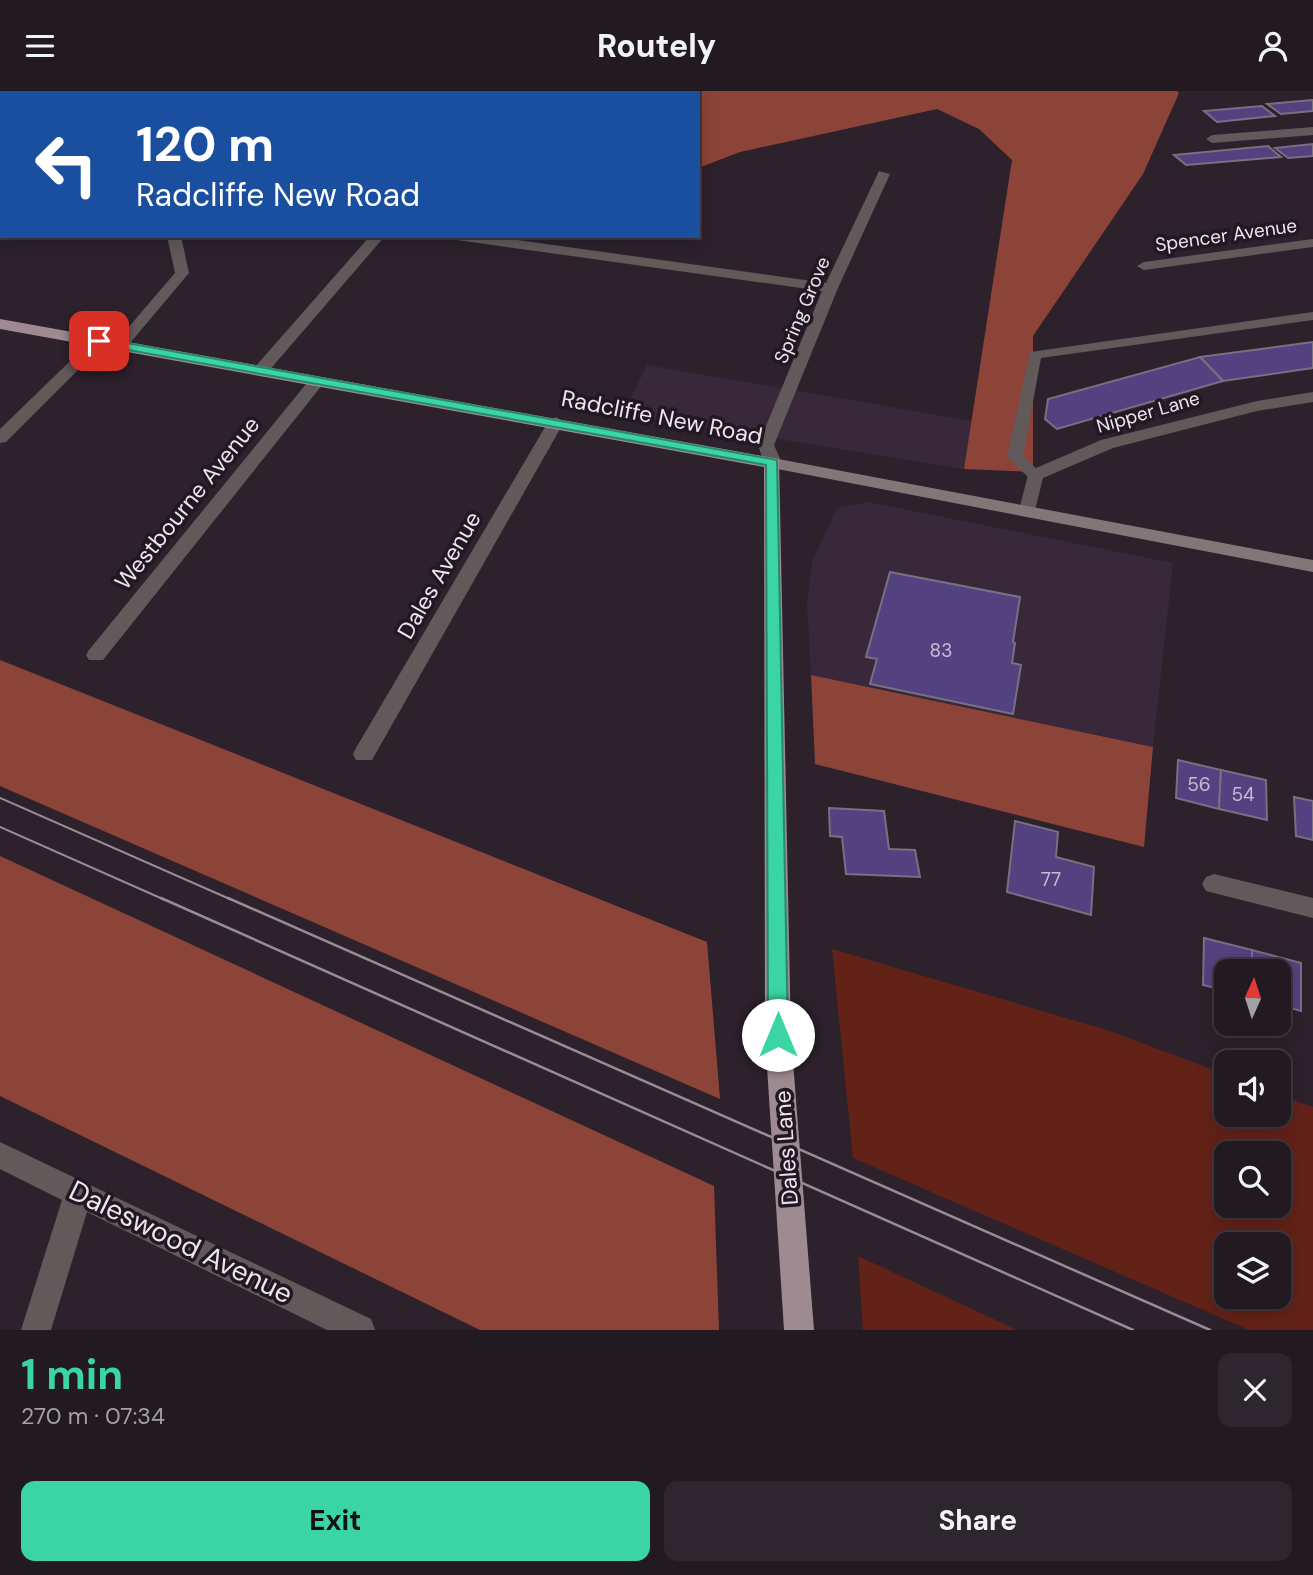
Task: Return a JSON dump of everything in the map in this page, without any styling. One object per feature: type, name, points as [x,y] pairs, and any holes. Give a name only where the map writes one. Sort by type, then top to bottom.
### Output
[{"type":"main road","name":"Radcliffe New Road","points":[[0,324],[555,422],[1313,566]]},
{"type":"main road","name":"Dales Lane","points":[[773,463],[778,1035],[799,1326]]},
{"type":"street","points":[[1212,139],[1313,131]]},
{"type":"street","name":"Spring Grove","points":[[773,463],[766,445],[831,288],[884,174]]},
{"type":"street","points":[[120,346],[182,273],[174,238]]},
{"type":"street","points":[[261,370],[376,238]]},
{"type":"street","points":[[471,238],[831,288]]},
{"type":"street","name":"Spencer Avenue","points":[[1144,266],[1313,243]]},
{"type":"street","points":[[0,438],[99,341]]},
{"type":"street","name":"Westbourne Avenue","points":[[96,655],[317,381]]},
{"type":"street","name":"Nipper Lane","points":[[1035,475],[1107,444],[1257,405],[1313,397]]},
{"type":"street","name":"Dales Avenue","points":[[365,754],[555,422]]},
{"type":"street","points":[[1028,510],[1035,475]]},
{"type":"street","points":[[1213,884],[1313,908]]},
{"type":"street","name":"Daleswood Avenue","points":[[0,1155],[360,1330]]},
{"type":"street","points":[[36,1330],[79,1192]]},
{"type":"lane","points":[[1035,475],[1015,457],[1035,355],[1313,316]]},
{"type":"shaded area","points":[[700,91],[1179,93],[1143,174],[1033,336],[1033,472],[964,469],[1012,160],[979,129],[937,109],[740,152],[700,167]]},
{"type":"shaded area","points":[[647,365],[972,421],[964,469],[623,414]]},
{"type":"shaded area","points":[[868,502],[1173,563],[1153,747],[811,675],[807,604],[812,562],[835,512],[841,507]]},
{"type":"shaded area","points":[[0,660],[707,942],[720,1099],[0,786]]},
{"type":"shaded area","points":[[811,675],[1153,747],[1144,847],[815,764]]},
{"type":"shaded area","points":[[0,856],[714,1186],[719,1330],[480,1330],[0,1096]]},
{"type":"shaded area","points":[[832,949],[1110,1031],[1214,1070],[1214,1127],[1291,1127],[1291,1099],[1313,1107],[1313,1330],[1249,1330],[853,1158]]},
{"type":"shaded area","points":[[858,1256],[1017,1330],[863,1330]]},
{"type":"building","points":[[1313,100],[1313,111],[1281,114],[1267,104]]},
{"type":"building","points":[[1262,106],[1275,116],[1217,122],[1204,111]]},
{"type":"building","points":[[1313,144],[1313,156],[1288,158],[1275,148]]},
{"type":"building","points":[[1268,146],[1281,157],[1186,165],[1174,155]]},
{"type":"building","points":[[1313,342],[1313,368],[1223,381],[1200,357]]},
{"type":"building","points":[[1200,357],[1223,381],[1057,429],[1045,419],[1048,399]]},
{"type":"building","points":[[890,572],[1020,597],[1012,663],[1021,665],[1013,714],[870,684],[877,659],[866,657]]},
{"type":"building","points":[[1178,760],[1221,770],[1219,809],[1176,798]]},
{"type":"building","points":[[1221,770],[1266,780],[1267,820],[1219,809]]},
{"type":"building","points":[[1294,797],[1313,801],[1313,840],[1296,836]]},
{"type":"building","points":[[829,808],[884,811],[889,849],[915,850],[920,877],[846,874],[842,837],[830,836]]},
{"type":"building","points":[[1015,821],[1058,832],[1056,857],[1094,867],[1091,915],[1007,892]]},
{"type":"building","points":[[1204,938],[1252,950],[1252,959],[1214,959],[1214,988],[1203,985]]},
{"type":"building","points":[[1252,950],[1286,959],[1252,959]]},
{"type":"building","points":[[1292,961],[1301,963],[1301,1011],[1292,1009]]},
{"type":"tram line","points":[[0,798],[232,900]]},
{"type":"tram line","points":[[0,827],[165,900]]},
{"type":"tram line","points":[[161,898],[1133,1330]]},
{"type":"tram line","points":[[228,898],[1210,1330]]},
{"type":"route","points":[[99,341],[773,463],[778,1035]]}]
